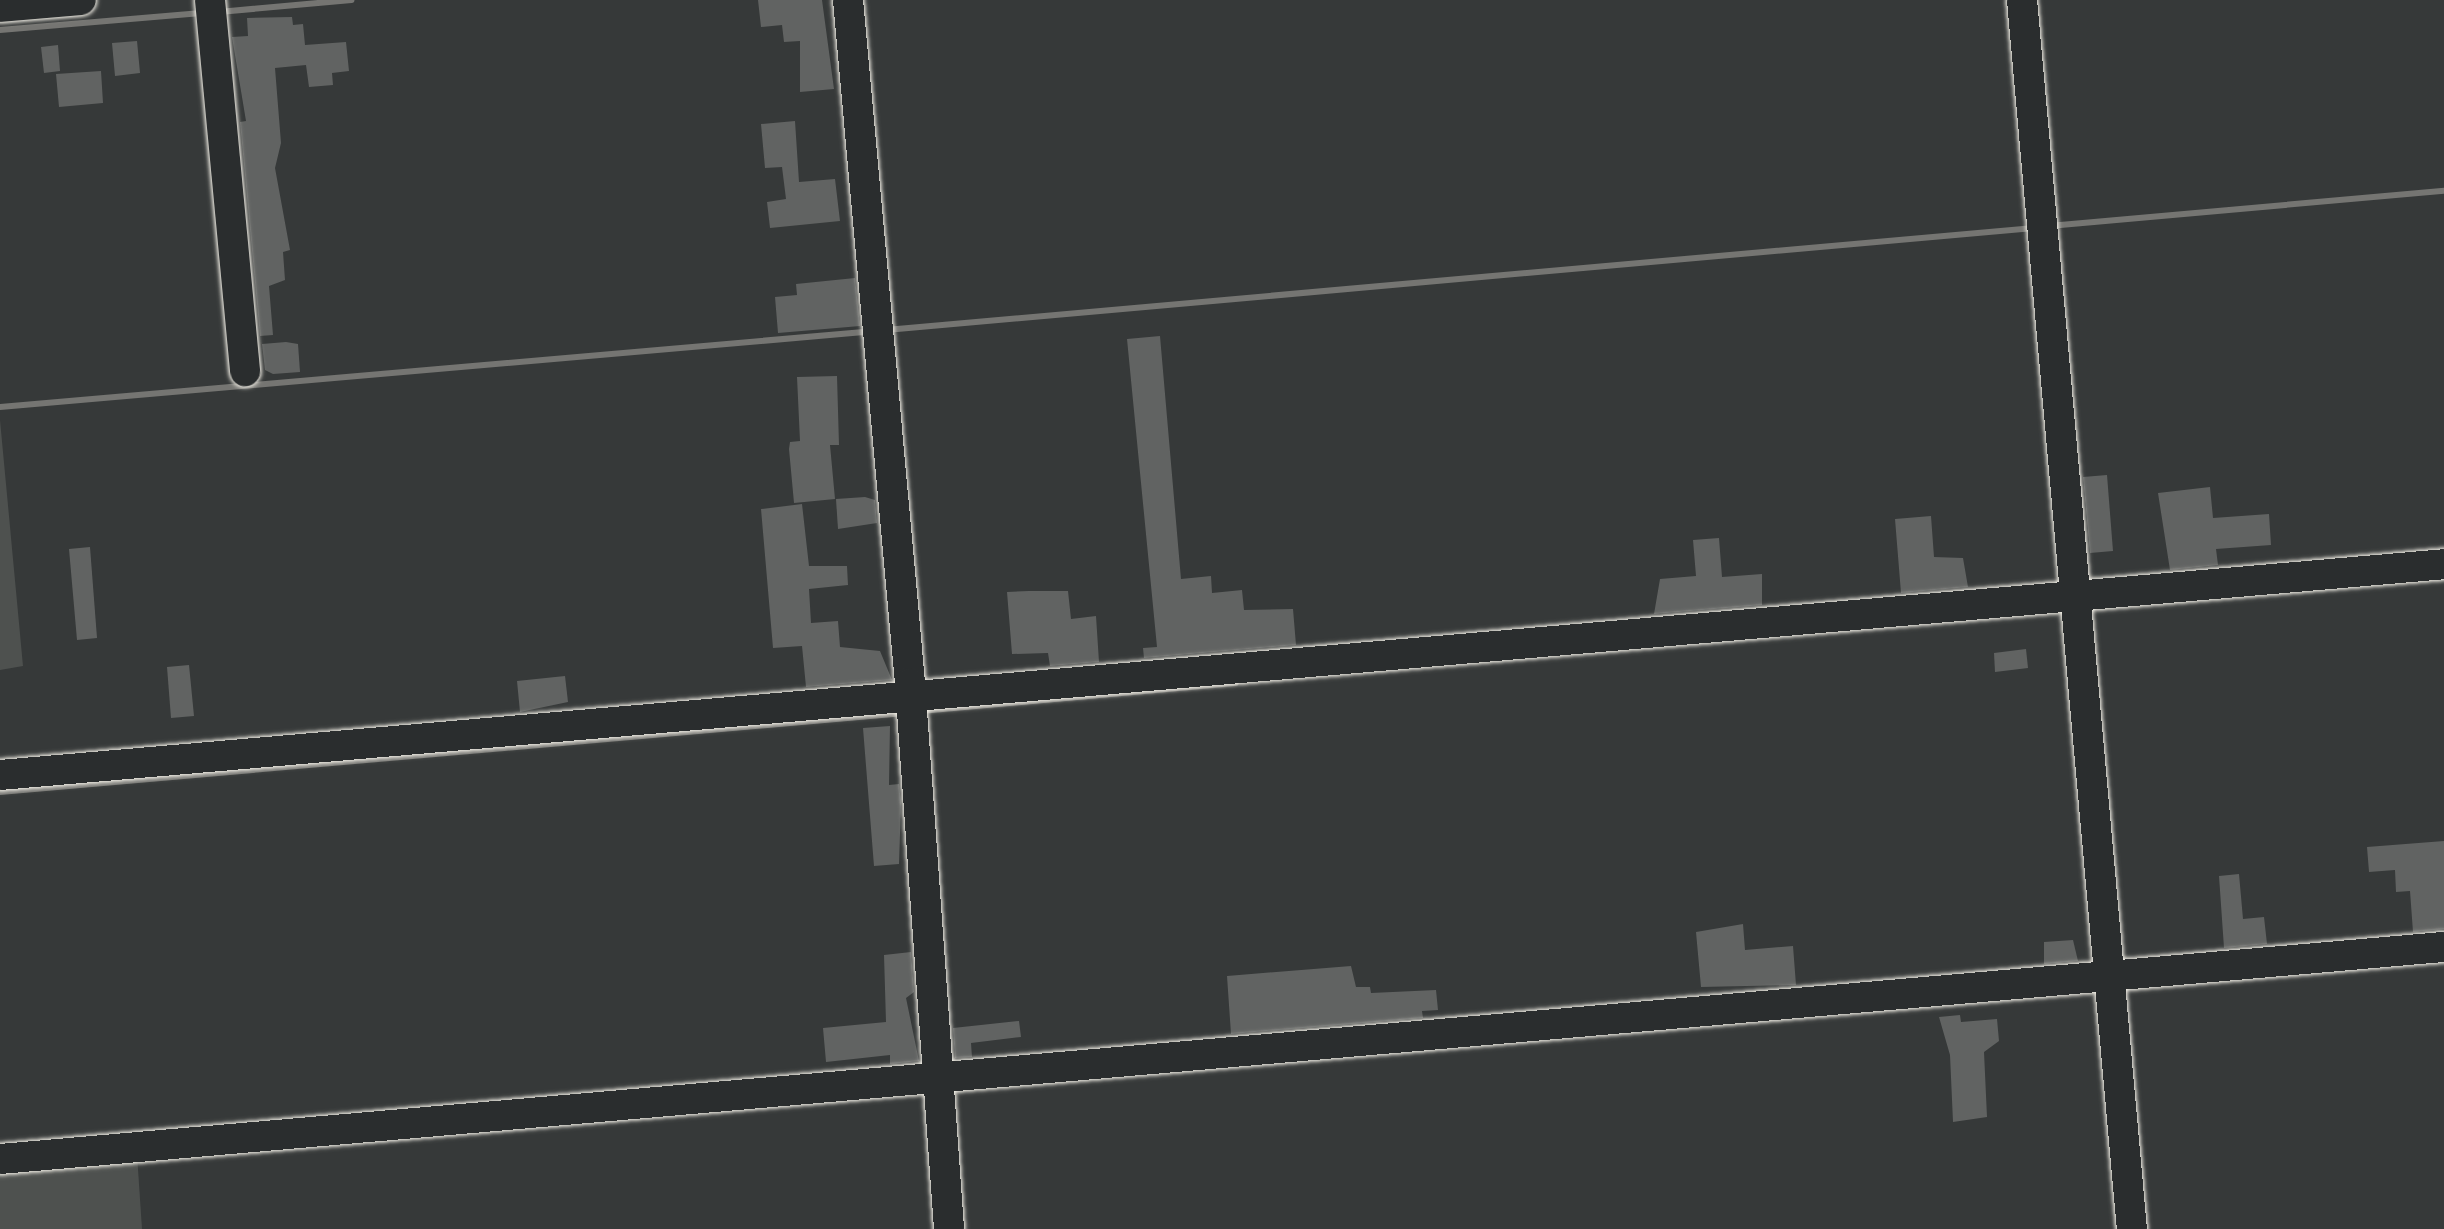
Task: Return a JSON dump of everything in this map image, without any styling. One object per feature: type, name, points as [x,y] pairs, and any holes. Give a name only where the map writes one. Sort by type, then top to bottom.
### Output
[{"type":"street","points":[[0,7],[81,0]]},
{"type":"street","points":[[848,0],[909,707],[949,1229]]},
{"type":"street","points":[[2022,0],[2107,982],[2132,1229]]},
{"type":"street","points":[[211,8],[245,371]]},
{"type":"street","points":[[0,775],[909,707],[2075,605],[2444,564]]},
{"type":"street","points":[[0,1159],[937,1077],[2107,982],[2444,947]]},
{"type":"shaded area","points":[[0,420],[23,666],[0,670]]},
{"type":"shaded area","points":[[137,1154],[142,1229],[0,1229],[0,1166]]},
{"type":"building","points":[[758,0],[822,0],[834,89],[800,92],[800,41],[784,42],[782,25],[761,27]]},
{"type":"building","points":[[292,17],[293,25],[303,24],[305,45],[346,42],[349,71],[332,73],[333,85],[309,87],[306,65],[275,68],[281,143],[275,168],[290,250],[283,252],[285,280],[269,286],[273,335],[260,336],[240,122],[246,121],[232,37],[248,36],[247,18]]},
{"type":"building","points":[[137,41],[140,73],[115,76],[112,43]]},
{"type":"building","points":[[58,45],[60,71],[44,73],[41,47]]},
{"type":"building","points":[[101,71],[103,103],[59,107],[56,74]]},
{"type":"building","points":[[795,121],[799,182],[835,179],[840,221],[770,228],[767,202],[786,199],[782,167],[765,168],[761,124]]},
{"type":"building","points":[[855,278],[860,326],[778,333],[775,297],[797,295],[796,284]]},
{"type":"building","points":[[1160,336],[1181,579],[1211,576],[1212,593],[1242,590],[1244,610],[1293,609],[1296,645],[1144,658],[1143,648],[1157,647],[1127,339]]},
{"type":"building","points":[[262,344],[298,344],[300,372],[273,374],[265,370]]},
{"type":"building","points":[[837,376],[839,445],[830,445],[835,499],[794,503],[789,449],[790,442],[800,441],[797,377]]},
{"type":"building","points":[[2107,475],[2113,551],[2090,553],[2083,477]]},
{"type":"building","points":[[2210,487],[2213,518],[2269,514],[2271,545],[2216,549],[2218,565],[2170,570],[2158,493]]},
{"type":"building","points":[[865,497],[875,500],[877,523],[838,529],[836,499]]},
{"type":"building","points":[[802,504],[809,566],[847,566],[848,585],[809,589],[811,623],[838,621],[840,647],[880,651],[892,680],[806,687],[802,646],[773,648],[761,509]]},
{"type":"building","points":[[1931,516],[1934,557],[1963,558],[1968,587],[1901,593],[1895,519]]},
{"type":"building","points":[[1719,538],[1722,577],[1762,574],[1762,605],[1654,614],[1660,579],[1696,576],[1693,540]]},
{"type":"building","points":[[90,547],[97,638],[77,640],[69,549]]},
{"type":"building","points":[[1068,591],[1071,619],[1096,616],[1099,662],[1050,666],[1048,653],[1012,654],[1007,592]]},
{"type":"building","points":[[2026,649],[2028,668],[1995,672],[1994,653]]},
{"type":"building","points":[[189,665],[194,716],[171,718],[167,667]]},
{"type":"building","points":[[565,676],[568,702],[520,712],[517,681]]},
{"type":"building","points":[[890,726],[889,785],[899,784],[901,803],[899,864],[874,866],[863,728]]},
{"type":"building","points":[[2444,841],[2444,929],[2413,932],[2410,891],[2396,892],[2395,870],[2369,872],[2367,847]]},
{"type":"building","points":[[2239,874],[2243,919],[2264,917],[2267,944],[2224,948],[2219,876]]},
{"type":"building","points":[[1743,924],[1745,950],[1793,946],[1796,985],[1701,987],[1696,932]]},
{"type":"building","points":[[2073,940],[2078,961],[2044,964],[2044,942]]},
{"type":"building","points":[[911,952],[914,992],[906,998],[919,1061],[890,1064],[890,1055],[826,1062],[823,1028],[886,1022],[884,955]]},
{"type":"building","points":[[1351,966],[1356,987],[1370,987],[1371,993],[1436,990],[1438,1010],[1422,1011],[1423,1018],[1231,1034],[1227,976]]},
{"type":"building","points":[[1960,1015],[1961,1022],[1997,1019],[1999,1041],[1984,1052],[1987,1117],[1953,1122],[1950,1055],[1939,1017]]},
{"type":"building","points":[[1019,1021],[1021,1037],[971,1043],[972,1057],[955,1058],[953,1028]]},
{"type":"waterway","points":[[219,12],[351,0]]},
{"type":"waterway","points":[[0,30],[204,13]]},
{"type":"waterway","points":[[2049,226],[2444,191]]},
{"type":"waterway","points":[[886,330],[2034,228]]},
{"type":"waterway","points":[[0,407],[864,332]]},
{"type":"waterway","points":[[920,711],[1236,683]]},
{"type":"waterway","points":[[0,792],[905,713]]}]
